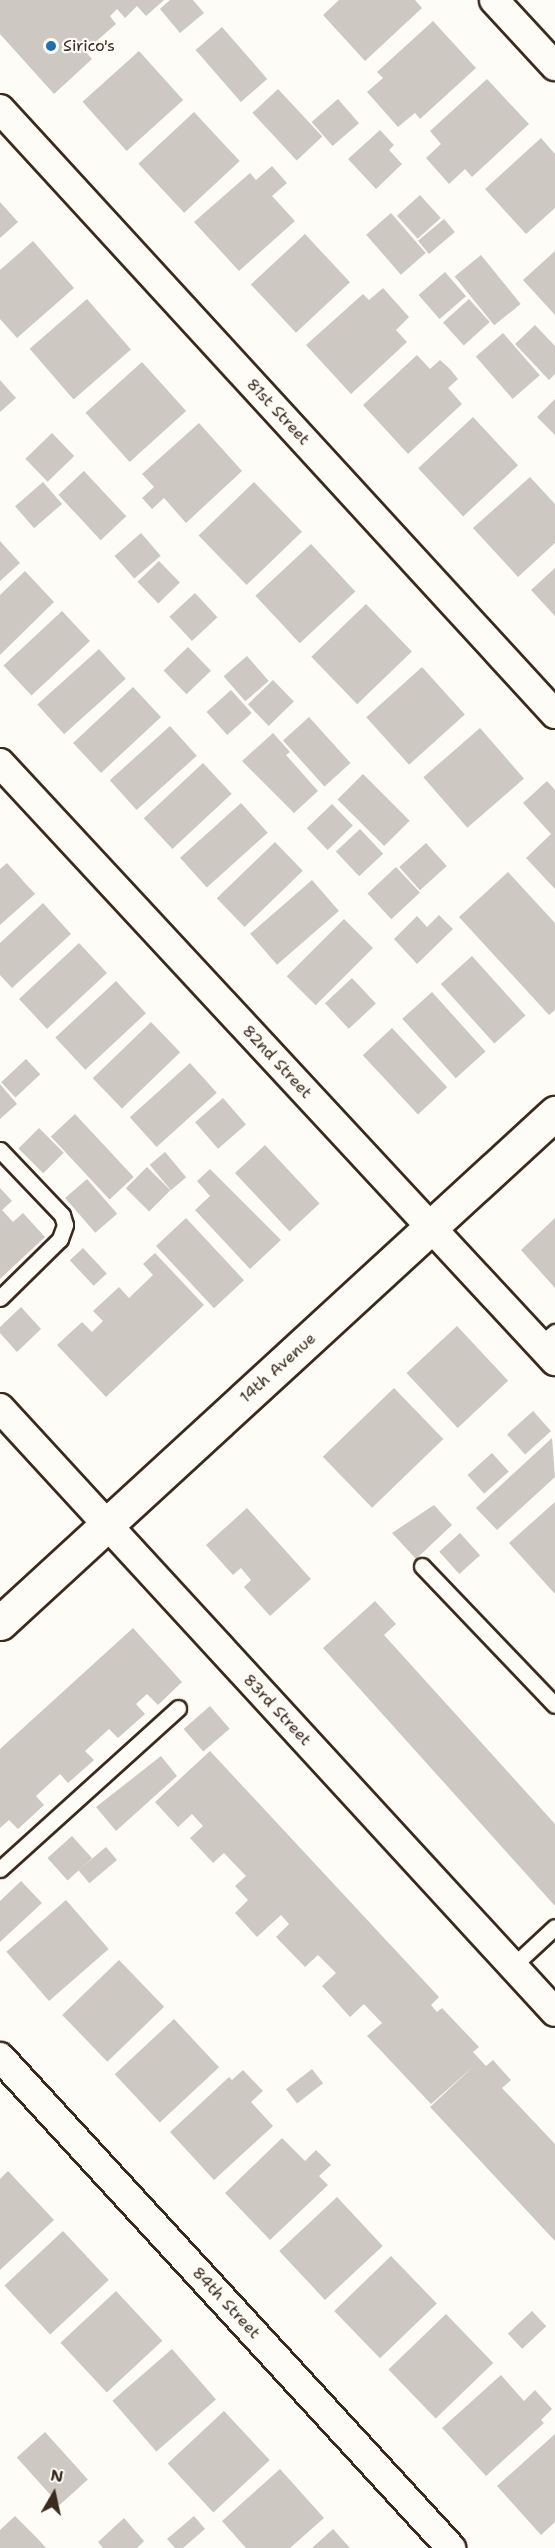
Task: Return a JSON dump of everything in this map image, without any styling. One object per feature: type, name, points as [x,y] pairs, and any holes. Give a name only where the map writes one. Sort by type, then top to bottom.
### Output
[{"type":"main road","name":"14th Avenue","points":[[0,1623],[555,1113]]},
{"type":"street","points":[[494,0],[555,66]]},
{"type":"street","name":"81st Street","points":[[0,110],[555,714]]},
{"type":"street","name":"82nd Street","points":[[0,763],[431,1228],[550,1346]]},
{"type":"street","name":"83rd Street","points":[[0,1408],[555,2012]]},
{"type":"street","name":"84th Street","points":[[0,2057],[451,2548]]},
{"type":"lane","points":[[0,1150],[62,1215],[64,1225],[60,1239],[0,1298]]},
{"type":"lane","points":[[422,1566],[555,1705]]},
{"type":"lane","points":[[0,1869],[178,1708]]},
{"type":"lane","points":[[513,1966],[555,1927]]},
{"type":"building","name":"Sirico's","points":[[0,0],[164,0],[146,16],[137,6],[125,18],[117,9],[110,16],[116,24],[85,51],[92,59],[54,94],[0,34]]},
{"type":"building","points":[[170,0],[193,0],[204,13],[180,33],[160,9]]},
{"type":"building","points":[[339,0],[415,0],[422,8],[365,61],[323,15]]},
{"type":"building","points":[[433,21],[476,68],[420,119],[415,113],[398,127],[367,92],[383,78],[377,72]]},
{"type":"building","points":[[222,27],[267,79],[241,102],[196,50]]},
{"type":"building","points":[[139,51],[183,100],[127,151],[83,102]]},
{"type":"building","points":[[487,79],[529,124],[472,177],[465,169],[449,184],[426,158],[441,144],[430,131]]},
{"type":"building","points":[[278,89],[322,137],[297,160],[252,113]]},
{"type":"building","points":[[338,99],[359,123],[333,146],[312,122]]},
{"type":"building","points":[[194,112],[240,161],[184,213],[138,164]]},
{"type":"building","points":[[380,130],[394,145],[389,150],[402,164],[376,189],[348,159]]},
{"type":"building","points":[[541,138],[555,154],[555,208],[526,234],[485,189]]},
{"type":"building","points":[[272,166],[287,183],[272,196],[295,221],[239,271],[194,222],[250,173],[256,180]]},
{"type":"building","points":[[420,195],[441,218],[418,239],[397,216]]},
{"type":"building","points":[[0,202],[18,222],[0,238]]},
{"type":"building","points":[[391,213],[426,253],[401,275],[366,235]]},
{"type":"building","points":[[444,219],[455,232],[429,254],[418,241]]},
{"type":"building","points":[[305,234],[350,282],[296,333],[251,284]]},
{"type":"building","points":[[33,241],[74,288],[17,338],[0,319],[0,270]]},
{"type":"building","points":[[555,251],[555,315],[523,280]]},
{"type":"building","points":[[481,255],[521,304],[494,325],[455,276]]},
{"type":"building","points":[[445,272],[466,296],[440,319],[419,295]]},
{"type":"building","points":[[383,288],[409,317],[396,330],[407,342],[351,394],[306,345],[363,294],[369,300]]},
{"type":"building","points":[[87,299],[131,350],[74,399],[30,349]]},
{"type":"building","points":[[469,299],[490,322],[464,345],[443,322]]},
{"type":"building","points":[[535,325],[555,346],[555,374],[549,380],[515,344]]},
{"type":"building","points":[[503,333],[540,375],[513,399],[476,357]]},
{"type":"building","points":[[417,355],[430,369],[440,360],[450,369],[458,379],[448,388],[462,404],[408,454],[363,405]]},
{"type":"building","points":[[142,362],[186,411],[130,462],[86,413]]},
{"type":"building","points":[[0,380],[16,398],[0,412]]},
{"type":"building","points":[[555,399],[555,435],[537,417]]},
{"type":"building","points":[[473,417],[518,465],[463,516],[418,468]]},
{"type":"building","points":[[199,423],[242,471],[186,523],[164,498],[152,509],[142,498],[154,487],[142,474]]},
{"type":"building","points":[[52,433],[74,456],[48,482],[25,459]]},
{"type":"building","points":[[84,471],[126,516],[101,540],[58,495]]},
{"type":"building","points":[[530,477],[555,504],[555,543],[518,577],[473,528]]},
{"type":"building","points":[[43,482],[62,504],[34,528],[15,506]]},
{"type":"building","points":[[254,482],[302,532],[247,585],[199,535]]},
{"type":"building","points":[[141,533],[161,556],[134,579],[115,556]]},
{"type":"building","points":[[0,541],[20,563],[0,581]]},
{"type":"building","points":[[311,544],[355,592],[300,643],[255,596]]},
{"type":"building","points":[[159,561],[180,583],[158,603],[137,582]]},
{"type":"building","points":[[555,568],[555,616],[531,590]]},
{"type":"building","points":[[25,571],[54,602],[0,655],[0,595]]},
{"type":"building","points":[[195,593],[218,617],[192,641],[169,617]]},
{"type":"building","points":[[366,604],[412,651],[357,704],[311,657]]},
{"type":"building","points":[[62,611],[90,641],[31,696],[3,666]]},
{"type":"building","points":[[188,647],[211,671],[186,694],[164,671]]},
{"type":"building","points":[[99,649],[126,679],[64,734],[37,705]]},
{"type":"building","points":[[247,656],[269,681],[245,701],[224,676]]},
{"type":"building","points":[[422,667],[465,715],[409,765],[366,717]]},
{"type":"building","points":[[273,680],[294,702],[269,726],[248,704]]},
{"type":"building","points":[[133,687],[161,717],[101,773],[73,743]]},
{"type":"building","points":[[231,690],[252,713],[227,735],[206,712]]},
{"type":"building","points":[[309,717],[350,763],[324,786],[283,740]]},
{"type":"building","points":[[170,726],[197,756],[137,810],[110,780]]},
{"type":"building","points":[[480,728],[524,779],[467,828],[423,777]]},
{"type":"building","points":[[273,733],[290,752],[286,755],[318,791],[294,813],[242,761]]},
{"type":"building","points":[[203,763],[232,794],[172,849],[144,818]]},
{"type":"building","points":[[363,774],[410,821],[384,846],[338,799]]},
{"type":"building","points":[[547,781],[555,790],[555,889],[526,858],[551,834],[523,803]]},
{"type":"building","points":[[241,803],[268,833],[207,888],[180,858]]},
{"type":"building","points":[[332,804],[353,826],[328,850],[307,828]]},
{"type":"building","points":[[360,829],[383,854],[359,876],[336,852]]},
{"type":"building","points":[[275,842],[303,871],[245,927],[217,898]]},
{"type":"building","points":[[426,843],[447,866],[420,890],[399,867]]},
{"type":"building","points":[[7,863],[35,894],[0,925],[0,869]]},
{"type":"building","points":[[396,867],[420,893],[391,919],[367,894]]},
{"type":"building","points":[[508,872],[555,923],[555,1010],[549,1015],[459,917]]},
{"type":"building","points":[[312,880],[339,911],[277,965],[250,934]]},
{"type":"building","points":[[43,903],[71,934],[12,988],[0,975],[0,943]]},
{"type":"building","points":[[439,915],[453,929],[417,964],[394,939],[417,916],[427,927]]},
{"type":"building","points":[[344,919],[373,948],[316,1005],[287,976]]},
{"type":"building","points":[[79,943],[107,973],[47,1029],[19,999]]},
{"type":"building","points":[[472,956],[526,1015],[494,1044],[441,984]]},
{"type":"building","points":[[352,978],[376,1004],[349,1029],[325,1003]]},
{"type":"building","points":[[116,981],[146,1013],[85,1070],[55,1038]]},
{"type":"building","points":[[432,992],[486,1051],[456,1078],[402,1019]]},
{"type":"building","points":[[151,1022],[180,1052],[122,1108],[93,1078]]},
{"type":"building","points":[[392,1028],[447,1087],[418,1115],[363,1055]]},
{"type":"building","points":[[26,1059],[40,1074],[15,1098],[1,1082]]},
{"type":"building","points":[[190,1063],[217,1093],[157,1147],[130,1117]]},
{"type":"building","points":[[0,1084],[17,1104],[0,1119]]},
{"type":"building","points":[[223,1098],[246,1124],[218,1149],[195,1122]]},
{"type":"building","points":[[75,1114],[134,1177],[110,1199],[51,1137]]},
{"type":"building","points":[[39,1128],[64,1153],[43,1173],[18,1149]]},
{"type":"building","points":[[265,1145],[320,1204],[290,1231],[235,1173]]},
{"type":"building","points":[[165,1152],[186,1177],[171,1190],[150,1165]]},
{"type":"building","points":[[147,1167],[170,1190],[149,1212],[126,1188]]},
{"type":"building","points":[[210,1169],[281,1240],[250,1269],[195,1210],[210,1196],[197,1181]]},
{"type":"building","points":[[87,1179],[117,1214],[95,1233],[65,1198]]},
{"type":"building","points":[[0,1188],[12,1201],[2,1210],[13,1222],[23,1213],[45,1237],[0,1279]]},
{"type":"building","points":[[186,1218],[244,1280],[214,1308],[156,1246]]},
{"type":"building","points":[[555,1218],[555,1288],[521,1250]]},
{"type":"building","points":[[83,1248],[107,1274],[94,1286],[70,1260]]},
{"type":"building","points":[[155,1253],[204,1305],[106,1397],[57,1345],[82,1322],[92,1332],[103,1321],[93,1311],[119,1287],[129,1298],[153,1275],[143,1264]]},
{"type":"building","points":[[21,1307],[41,1329],[17,1352],[0,1333],[0,1327]]},
{"type":"building","points":[[457,1326],[508,1381],[458,1428],[407,1373]]},
{"type":"building","points":[[394,1388],[443,1439],[372,1508],[323,1457]]},
{"type":"building","points":[[533,1411],[551,1431],[525,1454],[507,1434]]},
{"type":"building","points":[[552,1438],[555,1477],[497,1530],[476,1508]]},
{"type":"building","points":[[492,1453],[509,1472],[484,1494],[467,1475]]},
{"type":"building","points":[[555,1502],[555,1594],[509,1543]]},
{"type":"building","points":[[434,1505],[452,1525],[416,1559],[392,1533]]},
{"type":"building","points":[[247,1508],[311,1579],[270,1616],[244,1587],[251,1580],[241,1568],[233,1575],[206,1545]]},
{"type":"building","points":[[460,1533],[480,1555],[459,1574],[439,1552]]},
{"type":"building","points":[[375,1601],[396,1624],[384,1635],[555,1824],[555,1906],[323,1648]]},
{"type":"building","points":[[133,1628],[182,1682],[158,1705],[147,1694],[136,1704],[145,1714],[118,1738],[109,1729],[85,1751],[94,1760],[68,1783],[60,1774],[36,1796],[44,1805],[18,1829],[9,1820],[0,1828],[0,1749]]},
{"type":"building","points":[[210,1706],[230,1729],[203,1752],[184,1729]]},
{"type":"building","points":[[210,1751],[439,1997],[431,2005],[437,2012],[442,2008],[479,2047],[473,2052],[486,2066],[493,2060],[511,2080],[502,2088],[555,2144],[555,2241],[430,2107],[476,2064],[431,2104],[367,2036],[382,2023],[364,2004],[350,2017],[322,1986],[336,1973],[318,1955],[305,1967],[276,1937],[289,1924],[281,1915],[257,1937],[235,1913],[248,1900],[235,1886],[246,1876],[224,1853],[213,1863],[190,1838],[203,1826],[192,1814],[178,1827],[155,1802]]},
{"type":"building","points":[[161,1756],[177,1776],[116,1831],[96,1807]]},
{"type":"building","points":[[72,1836],[92,1858],[68,1880],[47,1858]]},
{"type":"building","points":[[106,1847],[117,1860],[89,1883],[78,1870]]},
{"type":"building","points":[[21,1881],[42,1903],[0,1942],[0,1901]]},
{"type":"building","points":[[66,1900],[109,1949],[49,2001],[6,1952]]},
{"type":"building","points":[[119,1960],[164,2007],[107,2062],[62,2015]]},
{"type":"building","points":[[174,2019],[219,2067],[160,2123],[115,2074]]},
{"type":"building","points":[[312,2069],[323,2083],[297,2104],[286,2089]]},
{"type":"building","points":[[243,2070],[263,2091],[251,2102],[273,2126],[214,2180],[170,2132],[229,2077],[232,2080]]},
{"type":"building","points":[[282,2138],[305,2161],[316,2150],[331,2165],[319,2176],[328,2185],[270,2240],[225,2193]]},
{"type":"building","points":[[8,2171],[54,2220],[0,2270],[0,2179]]},
{"type":"building","points":[[337,2197],[383,2246],[325,2300],[279,2251]]},
{"type":"building","points":[[63,2231],[109,2280],[50,2335],[4,2286]]},
{"type":"building","points":[[391,2256],[437,2303],[380,2358],[334,2311]]},
{"type":"building","points":[[116,2291],[162,2341],[107,2393],[60,2343]]},
{"type":"building","points":[[532,2311],[546,2326],[522,2349],[508,2334]]},
{"type":"building","points":[[446,2314],[493,2363],[436,2418],[388,2370]]},
{"type":"building","points":[[172,2349],[216,2400],[156,2451],[112,2401]]},
{"type":"building","points":[[501,2375],[524,2401],[535,2390],[552,2409],[541,2420],[544,2423],[486,2476],[442,2428]]},
{"type":"building","points":[[224,2411],[270,2460],[213,2513],[168,2464]]},
{"type":"building","points":[[45,2432],[88,2480],[60,2505],[17,2457]]},
{"type":"building","points":[[555,2434],[555,2522],[541,2535],[497,2486]]},
{"type":"building","points":[[280,2469],[324,2518],[290,2548],[246,2548],[222,2521]]},
{"type":"building","points":[[15,2516],[46,2548],[0,2548],[0,2530]]},
{"type":"building","points":[[194,2516],[205,2529],[183,2548],[175,2548],[167,2539]]},
{"type":"building","points":[[124,2518],[144,2541],[137,2548],[103,2548],[98,2542]]},
{"type":"building","points":[[333,2529],[350,2548],[312,2548]]},
{"type":"place","name":"Sirico's","points":[[51,46]]}]
